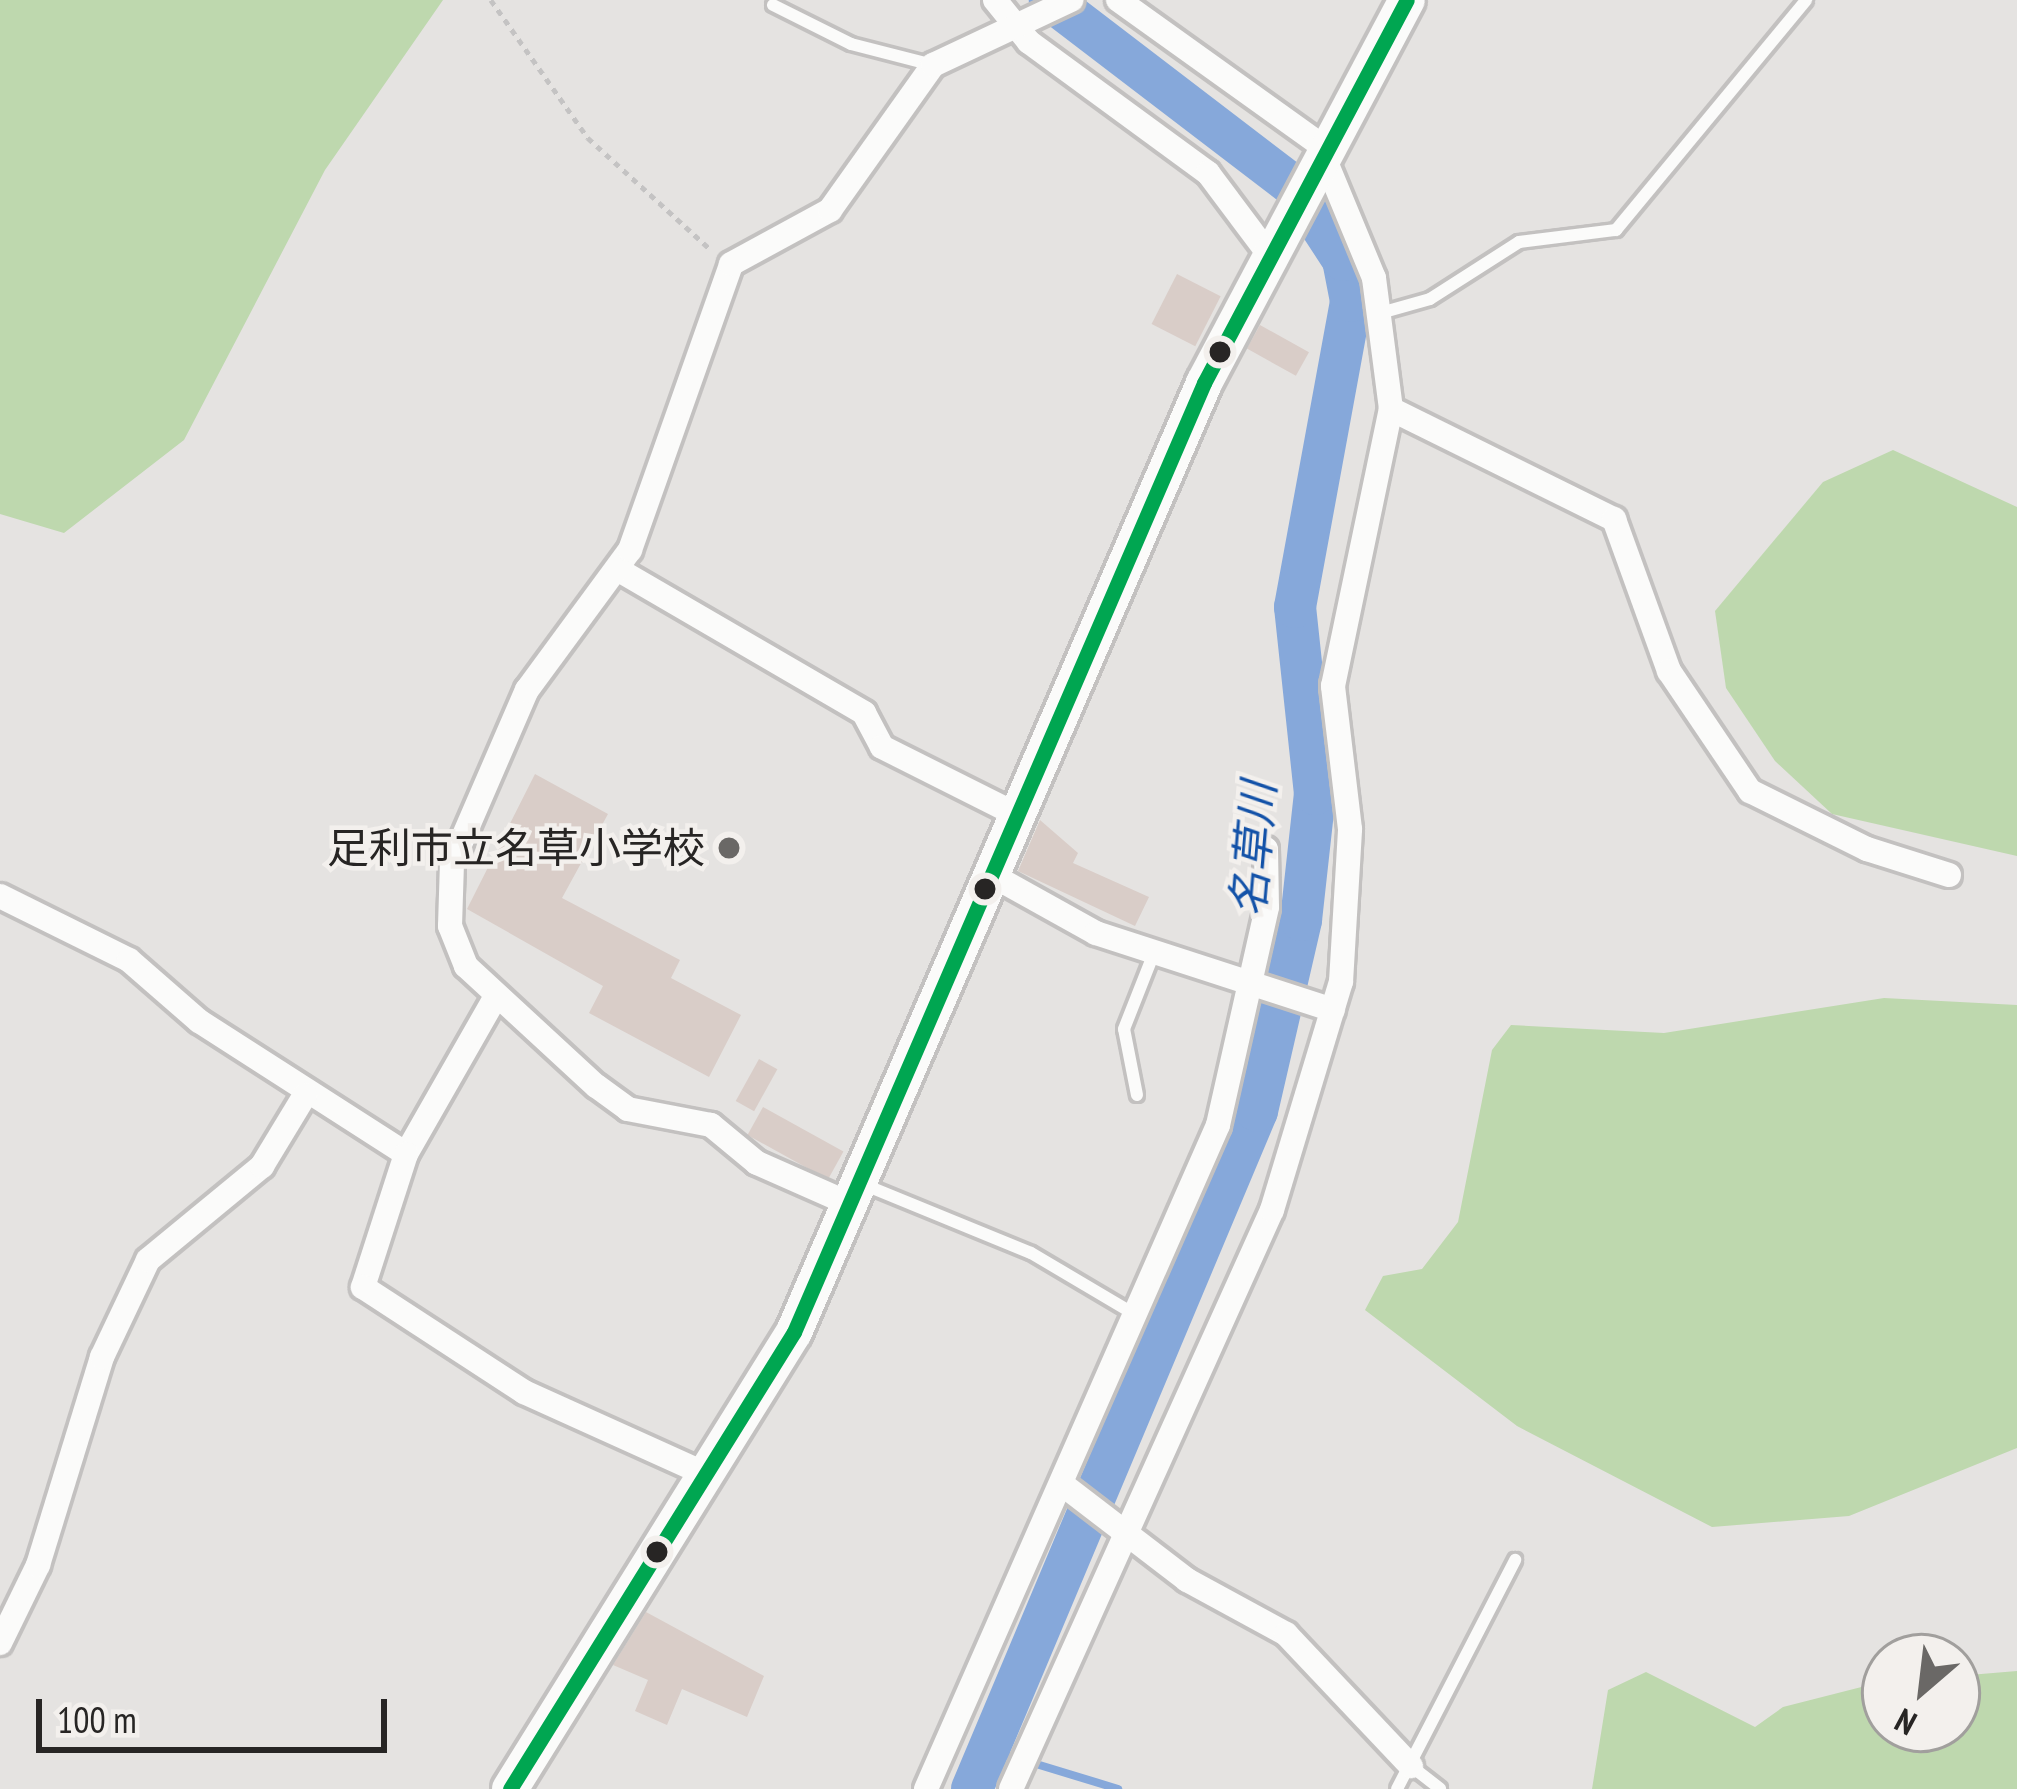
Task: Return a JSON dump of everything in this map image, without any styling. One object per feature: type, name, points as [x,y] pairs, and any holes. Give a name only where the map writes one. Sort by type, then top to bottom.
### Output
[{"type":"main road","points":[[510,1789],[779,1361],[1015,814],[1274,250],[1407,0]]},
{"type":"street","points":[[995,0],[1208,172],[1274,250]]},
{"type":"street","points":[[854,1193],[757,1162],[711,1125],[628,1108],[495,998],[455,945],[452,863],[520,702],[617,569],[731,264],[830,210],[933,64],[1072,0]]},
{"type":"street","points":[[1011,1789],[1121,1528],[1272,1210],[1327,1010],[1350,829],[1333,686],[1391,409],[1384,312],[1322,162],[1118,0]]},
{"type":"street","points":[[1391,409],[1614,519],[1669,671],[1750,791],[1867,850],[1949,875]]},
{"type":"street","points":[[617,569],[864,713],[882,747],[1015,814]]},
{"type":"street","points":[[926,1789],[1069,1487],[1134,1314],[1218,1125],[1256,991],[1266,848]]},
{"type":"street","points":[[990,874],[1154,952],[1256,991],[1327,1010]]},
{"type":"street","points":[[0,896],[129,959],[305,1095],[406,1154]]},
{"type":"street","points":[[495,998],[406,1154],[363,1287],[524,1392],[710,1476]]},
{"type":"street","points":[[0,1643],[38,1565],[102,1357],[148,1260],[262,1166],[305,1095]]},
{"type":"street","points":[[1069,1487],[1121,1528],[1286,1634],[1411,1766]]},
{"type":"lane","points":[[1384,312],[1430,298],[1519,242],[1581,243],[1616,230],[1806,0]]},
{"type":"lane","points":[[773,5],[851,44],[933,64]]},
{"type":"lane","points":[[1137,1095],[1124,1029],[1154,952]]},
{"type":"lane","points":[[854,1193],[1031,1252],[1134,1314]]},
{"type":"lane","points":[[1397,1789],[1515,1560]]},
{"type":"lane","points":[[1411,1766],[1440,1789]]},
{"type":"path","points":[[491,0],[588,138],[731,264]]},
{"type":"green space","points":[[0,0],[443,0],[325,170],[184,440],[64,533],[0,514]]},
{"type":"green space","points":[[1893,450],[2017,507],[2017,856],[1832,814],[1775,761],[1726,688],[1715,611],[1823,482]]},
{"type":"green space","points":[[1884,998],[2017,1005],[2017,1448],[1849,1516],[1712,1527],[1517,1426],[1365,1310],[1383,1276],[1422,1269],[1458,1222],[1492,1050],[1511,1025],[1664,1033]]},
{"type":"green space","points":[[2017,1671],[2017,1789],[1592,1789],[1608,1690],[1646,1672],[1755,1727],[1783,1707],[1861,1687],[1861,1753],[1981,1753],[1981,1674]]},
{"type":"building","points":[[1177,274],[1221,296],[1195,346],[1152,324]]},
{"type":"building","points":[[1260,325],[1309,352],[1296,376],[1247,349]]},
{"type":"building","points":[[535,774],[608,814],[562,898],[680,960],[671,978],[741,1015],[709,1077],[589,1013],[603,986],[467,909]]},
{"type":"building","points":[[1040,820],[1078,853],[1073,863],[1149,897],[1135,926],[1018,871]]},
{"type":"building","points":[[759,1059],[777,1069],[754,1111],[736,1101]]},
{"type":"building","points":[[763,1107],[843,1152],[828,1180],[747,1135]]},
{"type":"building","points":[[646,1612],[764,1676],[747,1717],[682,1689],[667,1725],[635,1711],[648,1680],[613,1665]]},
{"type":"waterway","name":"名草川","points":[[972,1789],[1257,1111],[1301,920],[1315,794],[1295,607],[1351,301],[1343,260],[1296,188],[1050,0]]},
{"type":"waterway","points":[[990,1750],[1118,1789]]},
{"type":"transit line","points":[[510,1789],[794,1332],[1204,383],[1407,0]]},
{"type":"place","name":"足利市立名草小学校","points":[[729,848]]}]
